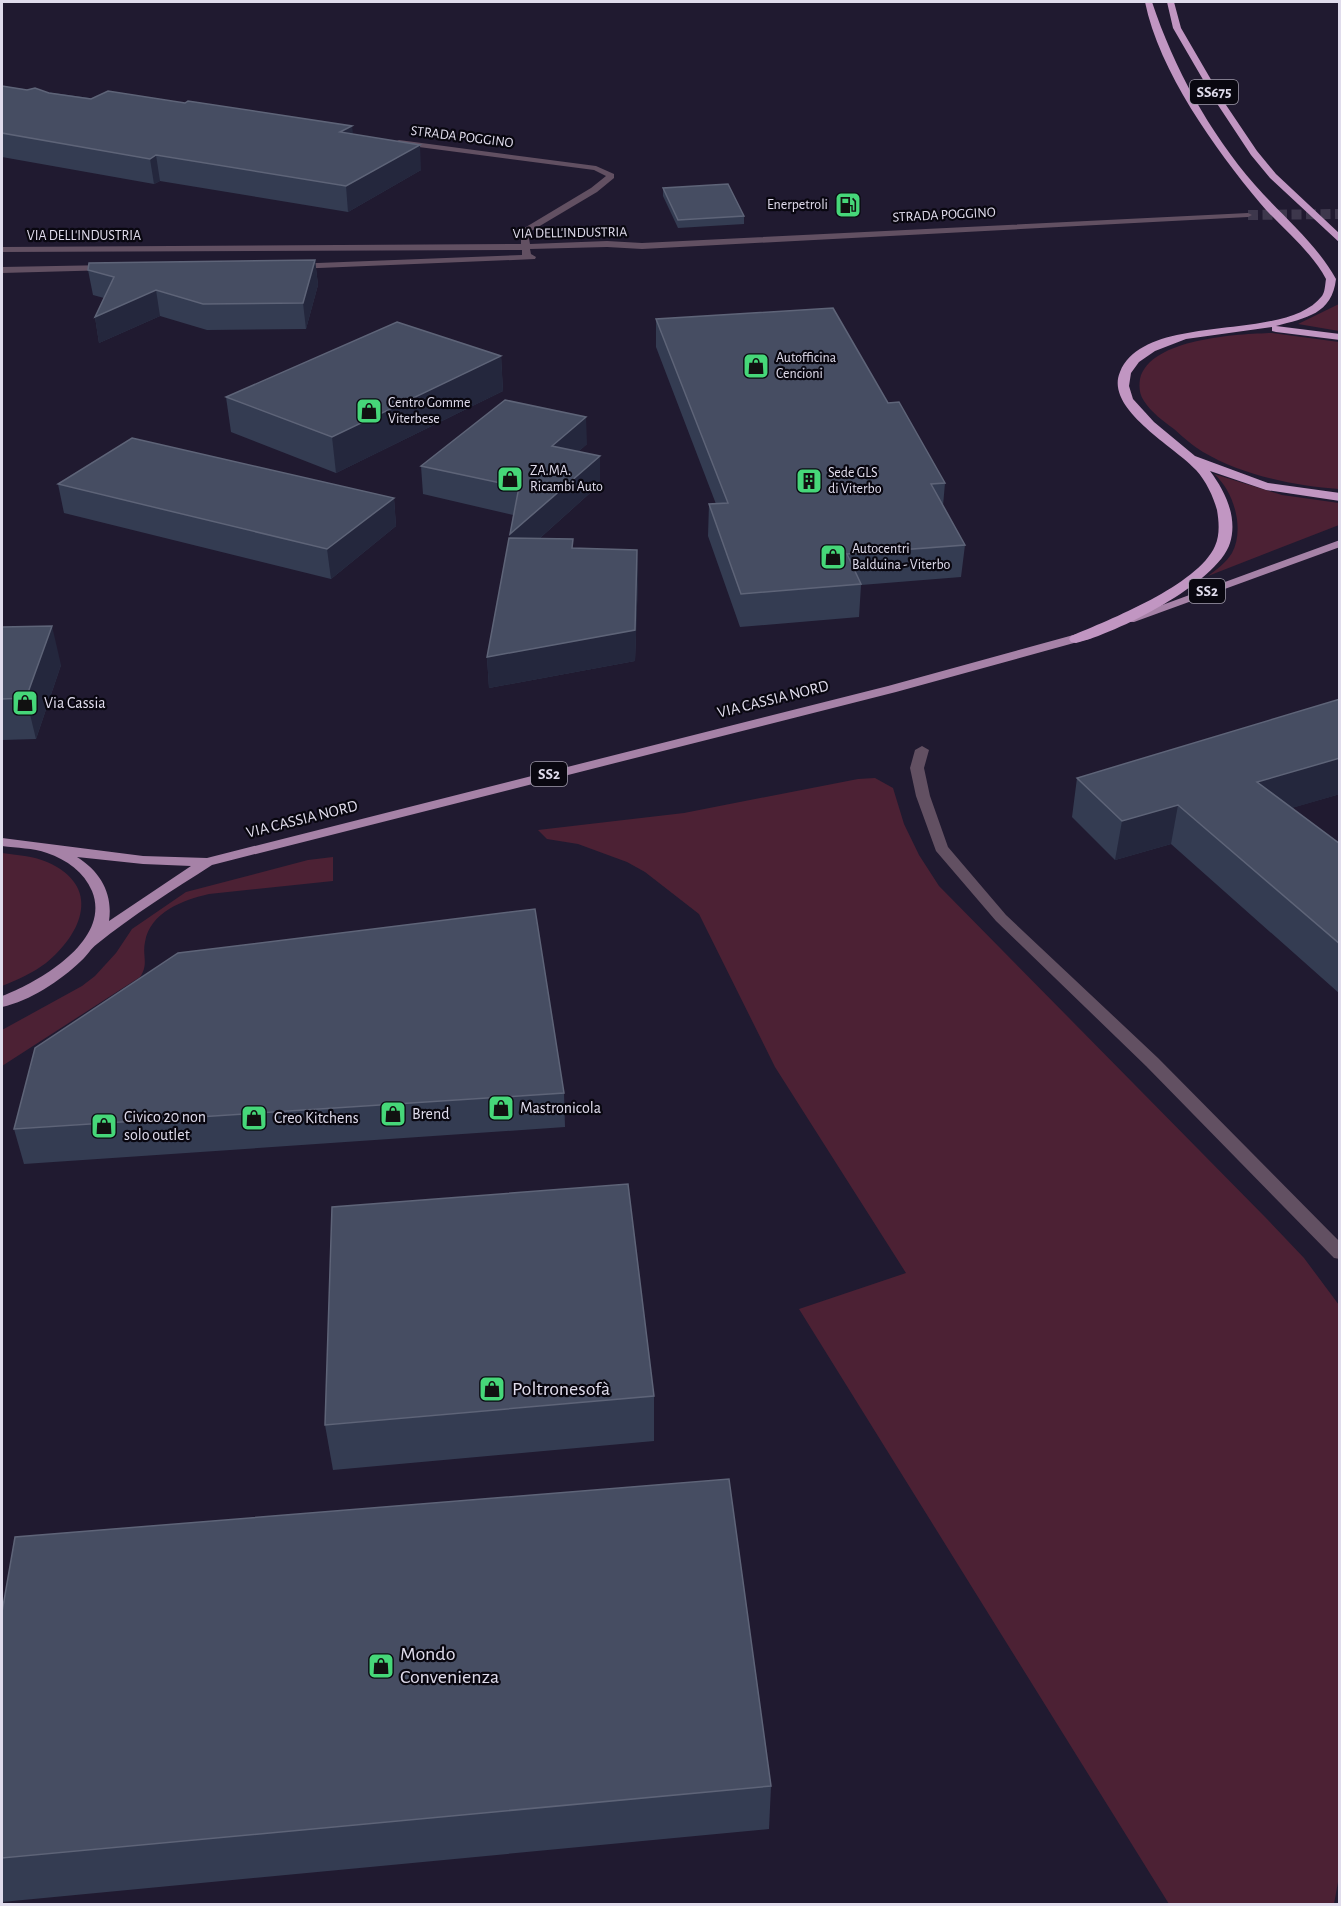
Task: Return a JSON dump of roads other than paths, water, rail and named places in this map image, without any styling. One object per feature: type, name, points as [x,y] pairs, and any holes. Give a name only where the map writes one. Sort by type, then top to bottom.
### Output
[{"type":"highway","name":"SS675","points":[[1148,2],[1155,27],[1192,102],[1243,176],[1263,200],[1340,276]]},
{"type":"highway","name":"SS675","points":[[1170,2],[1177,28],[1254,153],[1273,176],[1340,238]]},
{"type":"highway","points":[[1076,639],[1137,613],[1163,598],[1186,583],[1221,550],[1224,536],[1223,509],[1211,481],[1187,454],[1148,422],[1127,401],[1123,391],[1126,372],[1141,355],[1167,342],[1204,332],[1250,328],[1290,321],[1305,315],[1326,301],[1333,285],[1325,269],[1263,200]]},
{"type":"highway","points":[[1250,328],[1293,330],[1340,337]]},
{"type":"highway","points":[[1187,454],[1221,471],[1262,484],[1340,498]]},
{"type":"main road","name":"VIA CASSIA NORD","points":[[52,850],[143,860],[207,862],[1076,639],[1340,543]]},
{"type":"main road","name":"SS2","points":[[2,842],[52,850],[72,860],[88,872],[99,887],[103,902],[101,919],[90,942],[64,969],[41,984],[2,1002]]},
{"type":"main road","name":"VIA CASSIA NORD","points":[[90,942],[150,898],[207,862]]},
{"type":"street","name":"STRADA POGGINO","points":[[390,141],[596,168],[611,176],[594,190],[524,232],[524,247]]},
{"type":"street","name":"STRADA POGGINO","points":[[642,246],[1248,215]]},
{"type":"street","name":"VIA DELL'INDUSTRIA","points":[[2,250],[524,247],[607,244],[642,246]]},
{"type":"street","name":"VIA DELL'INDUSTRIA","points":[[286,266],[527,257],[642,246]]},
{"type":"street","points":[[524,247],[527,257]]},
{"type":"street","name":"VIA DELL'INDUSTRIA","points":[[2,270],[120,268]]},
{"type":"street","points":[[922,750],[917,768],[923,796],[941,848],[1001,918],[1152,1062],[1340,1253]]},
{"type":"tunnel","points":[[1248,215],[1340,214]]},
{"type":"place","name":"Enerpetroli","points":[[848,205]]},
{"type":"place","name":"Autofficina Cencioni","points":[[756,366]]},
{"type":"place","name":"Centro Gomme Viterbese","points":[[369,411]]},
{"type":"place","name":"ZA.MA. Ricambi Auto","points":[[510,479]]},
{"type":"place","name":"Sede GLS di Viterbo","points":[[809,481]]},
{"type":"place","name":"Autocentri Balduina - Viterbo","points":[[833,557]]},
{"type":"place","name":"Via Cassia","points":[[25,703]]},
{"type":"place","name":"Mastronicola","points":[[501,1108]]},
{"type":"place","name":"Brend","points":[[393,1114]]},
{"type":"place","name":"Creo Kitchens","points":[[254,1118]]},
{"type":"place","name":"Civico 20 non solo outlet","points":[[104,1126]]},
{"type":"place","name":"Poltronesofà","points":[[492,1389]]},
{"type":"place","name":"Mondo Convenienza","points":[[381,1666]]}]
